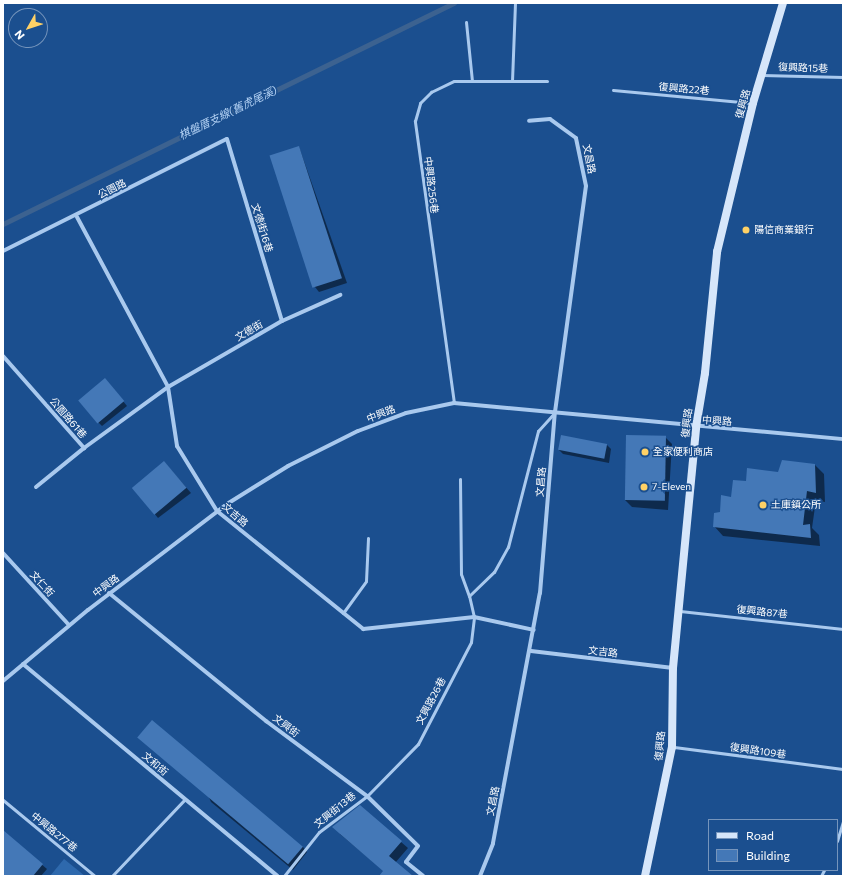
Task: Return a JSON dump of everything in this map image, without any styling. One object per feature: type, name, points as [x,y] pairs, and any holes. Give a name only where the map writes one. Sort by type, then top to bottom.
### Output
[{"type":"main road","name":"復興路","points":[[645,876],[672,747],[673,668],[696,427],[705,373],[717,252],[753,103],[783,3]]},
{"type":"street","name":"文昌路","points":[[480,876],[494,843],[531,651],[555,412],[586,186],[576,138],[550,119],[529,121]]},
{"type":"street","name":"公園路","points":[[3,251],[77,216],[227,140]]},
{"type":"street","name":"文德街16巷","points":[[227,140],[282,321]]},
{"type":"street","name":"文吉路","points":[[77,216],[168,387],[177,446],[217,511],[363,629],[474,617],[534,630]]},
{"type":"street","name":"文德街","points":[[168,387],[282,321],[340,295]]},
{"type":"street","name":"公園路61巷","points":[[3,356],[84,448],[168,387]]},
{"type":"street","name":"中興路","points":[[3,681],[109,593],[217,511],[288,466],[358,431],[406,413],[454,403],[696,427],[843,439]]},
{"type":"street","points":[[36,487],[84,448]]},
{"type":"street","name":"文仁街","points":[[3,552],[69,625]]},
{"type":"street","name":"文興街","points":[[109,593],[266,721],[367,796],[418,846],[406,862],[423,876]]},
{"type":"street","name":"文吉路","points":[[531,651],[673,668]]},
{"type":"street","name":"文和街","points":[[23,664],[277,876]]},
{"type":"lane","points":[[512,81],[516,3]]},
{"type":"lane","points":[[466,22],[472,81]]},
{"type":"lane","name":"復興路15巷","points":[[762,75],[843,78]]},
{"type":"lane","name":"中興路256巷","points":[[454,403],[415,121],[420,103],[431,92],[454,81],[547,81]]},
{"type":"lane","name":"復興路22巷","points":[[613,90],[753,103]]},
{"type":"lane","points":[[469,596],[494,572],[508,547],[538,431],[555,412]]},
{"type":"lane","name":"文興路26巷","points":[[367,796],[418,744],[471,642],[474,617],[469,596],[461,574],[460,479]]},
{"type":"lane","points":[[343,612],[366,581],[368,538]]},
{"type":"lane","name":"復興路87巷","points":[[679,611],[843,629]]},
{"type":"lane","name":"復興路109巷","points":[[672,747],[843,769]]},
{"type":"lane","name":"文興街13巷","points":[[284,876],[319,832],[367,796]]},
{"type":"lane","points":[[112,876],[185,799]]},
{"type":"lane","name":"中興路277巷","points":[[3,800],[96,876]]},
{"type":"lane","points":[[838,838],[843,821]]},
{"type":"shaded area","points":[[64,859],[85,876],[50,876]]},
{"type":"building","points":[[299,146],[342,278],[312,288],[270,156]]},
{"type":"building","points":[[105,378],[124,401],[97,423],[78,400]]},
{"type":"building","points":[[561,435],[607,444],[604,459],[558,450]]},
{"type":"building","points":[[626,435],[666,436],[665,501],[625,500]]},
{"type":"building","name":"土庫鎮公所","points":[[782,460],[815,464],[816,493],[807,491],[803,525],[810,524],[811,538],[713,527],[714,513],[720,512],[721,495],[731,497],[733,480],[746,481],[747,468],[778,472]]},
{"type":"building","points":[[164,461],[186,488],[154,515],[132,488]]},
{"type":"building","points":[[152,720],[303,847],[288,864],[137,738]]},
{"type":"building","points":[[360,805],[402,841],[389,856],[413,876],[379,876],[383,871],[332,827]]},
{"type":"building","points":[[3,830],[43,864],[33,876],[3,876]]},
{"type":"waterway","name":"棋盤厝支線(舊虎尾溪)","points":[[3,224],[454,3]]},
{"type":"place","name":"陽信商業銀行","points":[[746,230]]},
{"type":"place","name":"全家便利商店","points":[[645,452]]},
{"type":"place","name":"7-Eleven","points":[[644,487]]},
{"type":"place","name":"土庫鎮公所","points":[[763,505]]}]
